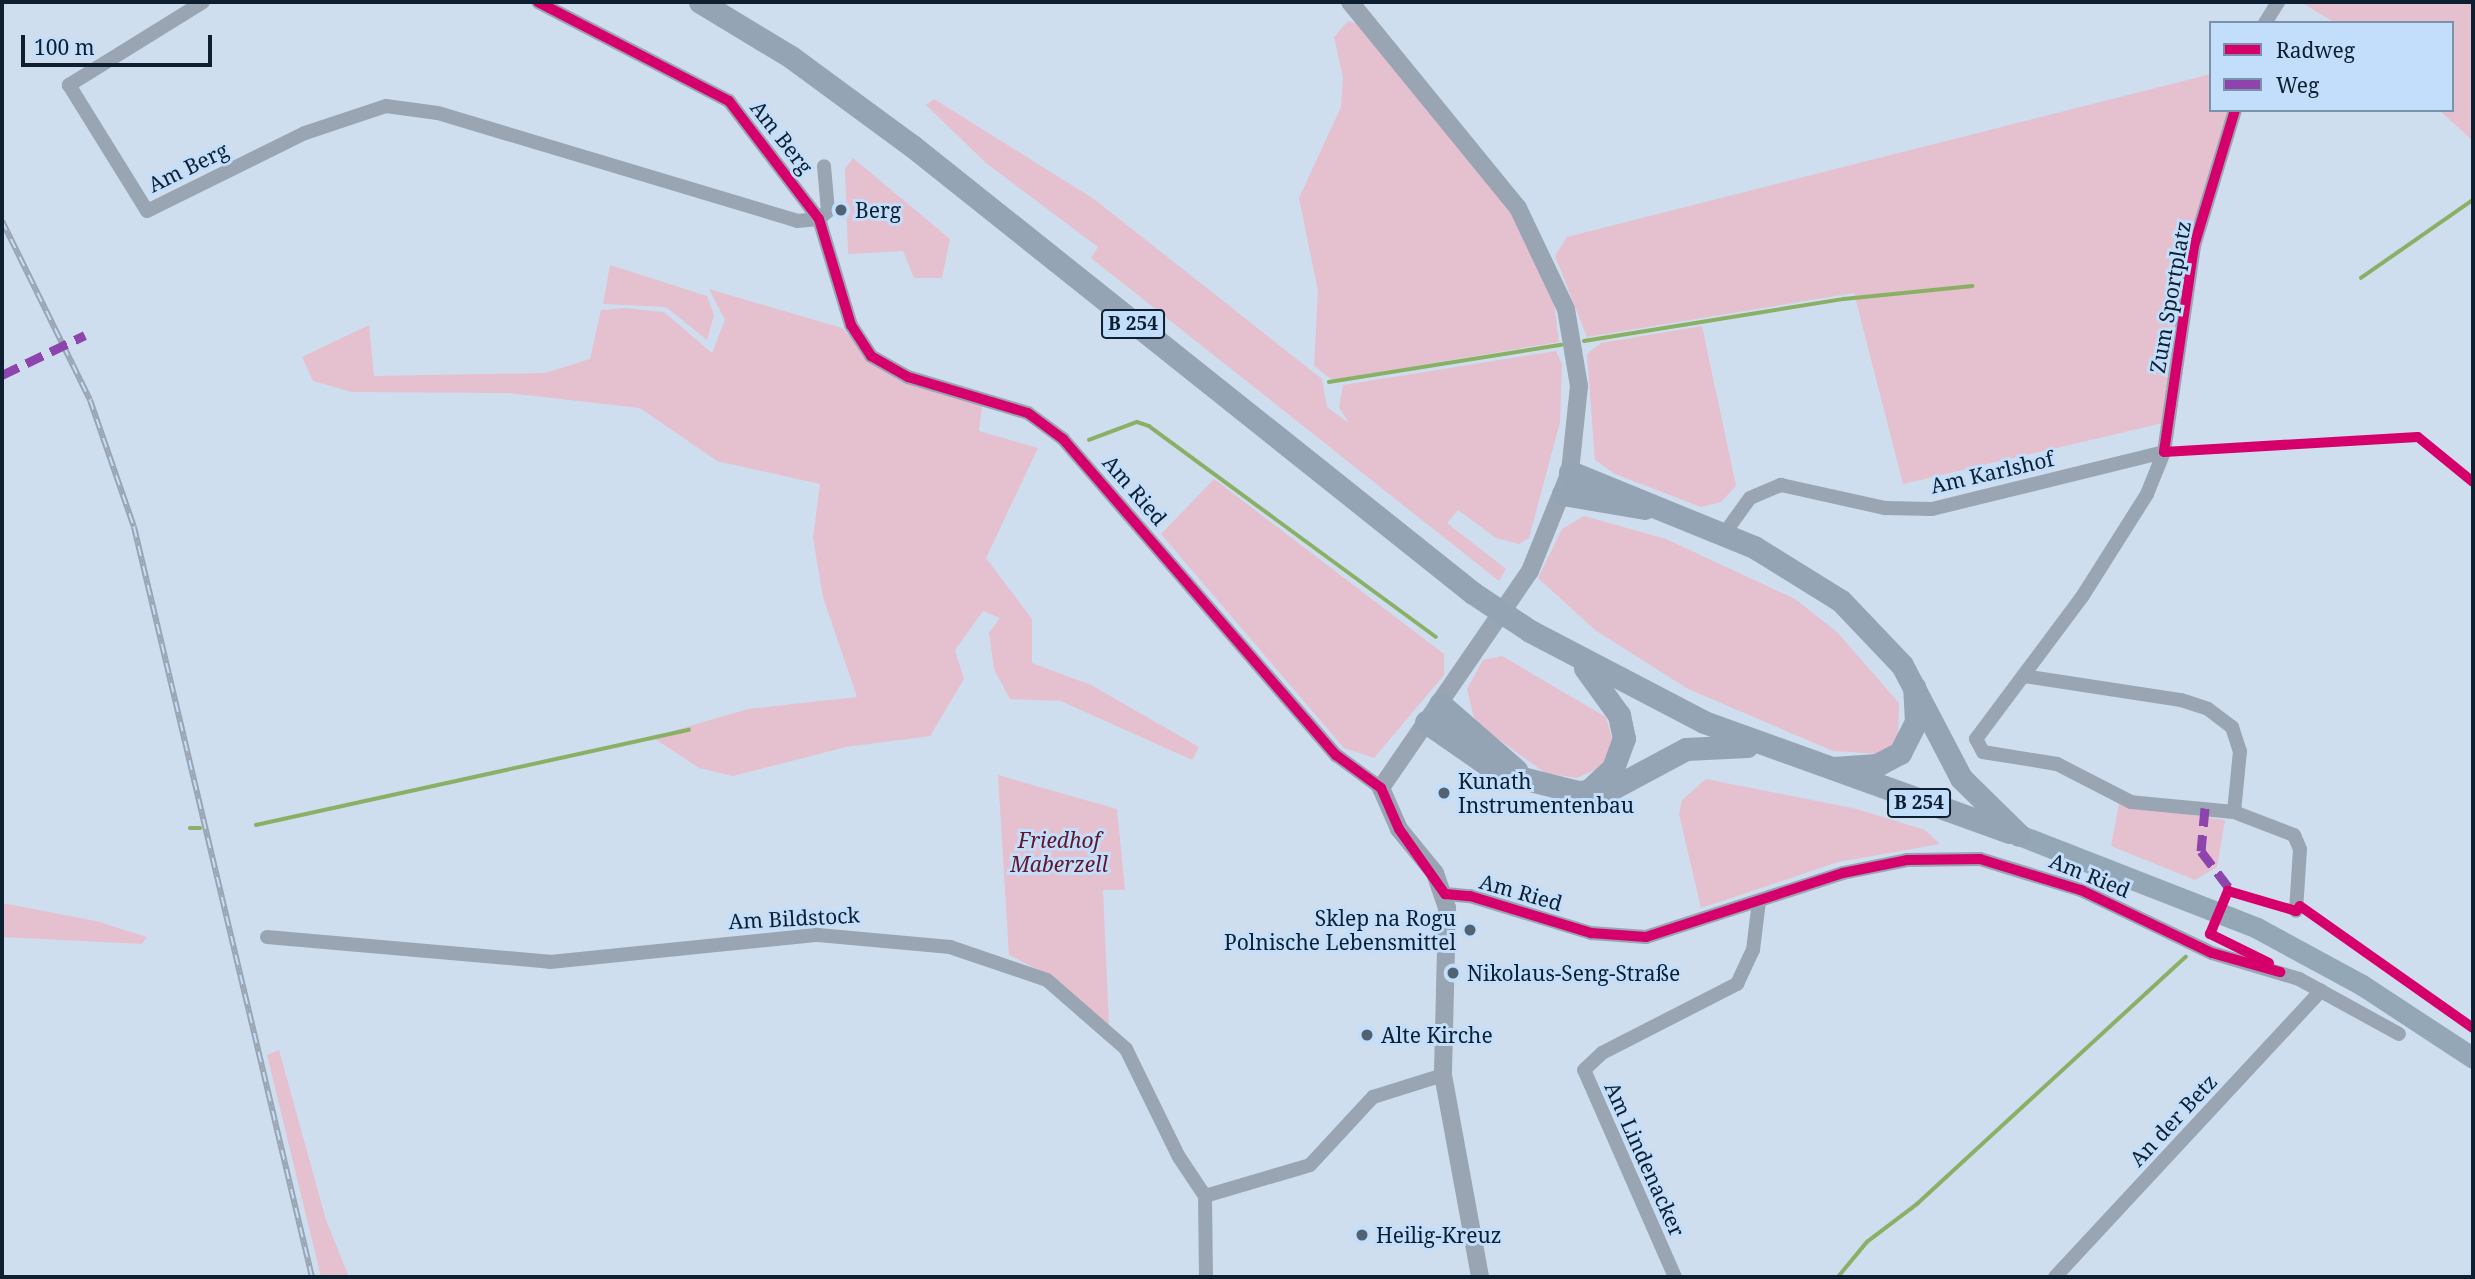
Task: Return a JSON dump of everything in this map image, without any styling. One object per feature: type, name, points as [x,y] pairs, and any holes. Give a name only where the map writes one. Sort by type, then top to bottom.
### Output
[{"type":"highway","name":"B 254","points":[[700,2],[810,70],[911,145],[1473,593],[1530,631],[1580,662],[1763,747],[2019,835]]},
{"type":"highway","points":[[1567,483],[1658,509],[1724,534],[1781,561],[1842,601],[1890,649],[1913,684],[1961,778],[2019,835]]},
{"type":"highway","points":[[1580,662],[1619,715],[1624,738],[1613,768],[1589,790]]},
{"type":"highway","points":[[1819,768],[1877,765],[1900,753],[1916,722],[1913,684]]},
{"type":"highway","points":[[1433,713],[1498,772],[1589,790],[1611,789],[1698,746],[1763,747]]},
{"type":"main road","name":"B 254","points":[[2019,835],[2257,928],[2371,990],[2473,1058]]},
{"type":"street","name":"Am Berg","points":[[203,2],[69,85],[147,211],[347,115],[401,106],[797,221],[819,219],[828,211],[824,166]]},
{"type":"street","name":"Am Berg","points":[[538,2],[715,89],[819,219],[851,326],[871,356],[908,377]]},
{"type":"street","points":[[1350,2],[1496,175],[1549,266],[1574,341],[1579,386],[1567,483],[1519,592],[1381,788],[1399,829],[1444,894],[1443,1075],[1480,1277]]},
{"type":"street","points":[[2266,21],[2278,2]]},
{"type":"street","name":"Zum Sportplatz","points":[[2234,112],[2194,246],[2164,452],[2147,494],[2024,676],[1976,739],[1983,752],[2057,764],[2131,802],[2234,812]]},
{"type":"street","name":"Am Ried","points":[[908,377],[1028,413],[1063,439],[1336,755],[1381,788]]},
{"type":"street","name":"Am Karlshof","points":[[1724,534],[1749,498],[1781,485],[1885,508],[1932,509],[2164,452]]},
{"type":"street","points":[[2024,676],[2208,709],[2232,727],[2240,751],[2234,812],[2294,835],[2300,849],[2296,911]]},
{"type":"street","name":"Am Ried","points":[[1444,894],[1470,896],[1591,933],[1646,937],[1879,865],[1980,859],[2081,890],[2212,953],[2321,991],[2399,1034]]},
{"type":"street","name":"Am Lindenacker","points":[[1675,1277],[1584,1069],[1602,1053],[1737,984],[1753,950],[1759,901]]},
{"type":"street","name":"Am Bildstock","points":[[267,937],[550,962],[818,935],[950,947],[1047,980],[1126,1049],[1179,1157],[1205,1196]]},
{"type":"street","name":"An der Betz","points":[[2054,1277],[2321,991]]},
{"type":"street","points":[[1206,1277],[1205,1196],[1310,1165],[1373,1097],[1443,1075]]},
{"type":"green space","points":[[2301,2],[2473,2],[2473,141],[2441,112],[2454,112],[2454,21],[2332,21]]},
{"type":"green space","points":[[1348,21],[1357,24],[1502,195],[1554,303],[1559,342],[1343,378],[1331,379],[1314,366],[1318,291],[1299,198],[1341,107],[1343,78],[1334,37]]},
{"type":"green space","points":[[2209,75],[2209,112],[2228,112],[2186,251],[2163,423],[1903,484],[1854,293],[1587,337],[1555,256],[1567,237]]},
{"type":"green space","points":[[934,99],[1094,199],[1322,379],[1327,407],[1350,424],[1339,408],[1343,385],[1556,351],[1562,364],[1560,422],[1529,538],[1519,544],[1496,538],[1458,510],[1447,523],[1506,569],[1499,581],[1091,258],[1098,247],[986,163],[926,105]]},
{"type":"green space","points":[[853,158],[950,239],[942,278],[914,278],[903,251],[848,254],[845,169]]},
{"type":"green space","points":[[610,265],[707,296],[714,315],[707,340],[666,307],[603,304]]},
{"type":"green space","points":[[709,289],[842,328],[857,344],[982,406],[979,431],[1038,448],[986,558],[1032,619],[1032,663],[1091,685],[1199,747],[1192,760],[1061,701],[1010,699],[994,669],[989,633],[1000,618],[983,611],[955,650],[964,679],[930,736],[846,747],[733,776],[699,768],[652,737],[748,709],[857,697],[823,597],[813,538],[820,484],[717,461],[640,408],[508,393],[352,392],[313,381],[302,357],[369,325],[374,376],[545,373],[590,359],[601,310],[624,308],[664,312],[712,353],[725,320]]},
{"type":"green space","points":[[1702,326],[1736,486],[1721,502],[1701,507],[1615,474],[1595,460],[1587,354],[1601,343]]},
{"type":"green space","points":[[1214,479],[1444,654],[1444,675],[1374,758],[1344,748],[1161,534]]},
{"type":"green space","points":[[1584,516],[1666,539],[1795,599],[1837,632],[1899,703],[1898,740],[1881,754],[1833,751],[1688,689],[1595,630],[1538,578],[1562,529]]},
{"type":"green space","points":[[1502,656],[1606,717],[1613,743],[1601,767],[1577,778],[1545,773],[1475,722],[1467,689],[1483,660]]},
{"type":"green space","name":"Friedhof Maberzell","points":[[998,775],[1117,809],[1125,890],[1103,890],[1109,1025],[1046,974],[1009,955]]},
{"type":"green space","points":[[1706,779],[1857,809],[1925,830],[1940,844],[1838,862],[1701,908],[1679,814],[1682,800]]},
{"type":"green space","points":[[2119,804],[2225,820],[2217,867],[2195,880],[2111,846]]},
{"type":"green space","points":[[2,903],[96,921],[147,937],[142,944],[2,937]]},
{"type":"green space","points":[[279,1050],[326,1220],[349,1277],[321,1277],[267,1055]]},
{"type":"waterway","points":[[2361,278],[2473,200]]},
{"type":"waterway","points":[[1584,341],[1844,299],[1972,286]]},
{"type":"waterway","points":[[1329,382],[1561,345]]},
{"type":"waterway","points":[[1089,440],[1137,422],[1149,426],[1436,637]]},
{"type":"waterway","points":[[256,825],[689,730]]},
{"type":"waterway","points":[[190,828],[200,828]]},
{"type":"waterway","points":[[1838,1277],[1867,1242],[1917,1204],[2186,957]]},
{"type":"railway","points":[[2,221],[90,400],[134,527],[312,1277]]},
{"type":"marked path","points":[[2,375],[85,335]]},
{"type":"marked path","points":[[2205,808],[2201,851],[2233,893]]},
{"type":"cycle path","points":[[538,2],[729,101],[819,219],[851,325],[871,356],[908,377],[1028,413],[1063,439],[1336,755],[1381,788],[1399,829],[1445,894],[1470,896],[1591,933],[1646,937],[1843,873],[1907,860],[1980,859],[2081,890],[2212,953],[2280,972]]},
{"type":"cycle path","points":[[2234,112],[2194,246],[2164,452],[2418,437],[2473,482]]},
{"type":"cycle path","points":[[2269,963],[2210,934],[2228,891],[2296,911],[2300,906],[2473,1028]]},
{"type":"place","name":"Berg","points":[[841,210]]},
{"type":"place","name":"Kunath Instrumentenbau","points":[[1444,793]]},
{"type":"place","name":"Sklep na Rogu Polnische Lebensmittel","points":[[1470,930]]},
{"type":"place","name":"Nikolaus-Seng-Straße","points":[[1453,973]]},
{"type":"place","name":"Alte Kirche","points":[[1367,1035]]},
{"type":"place","name":"Heilig-Kreuz","points":[[1362,1235]]}]
